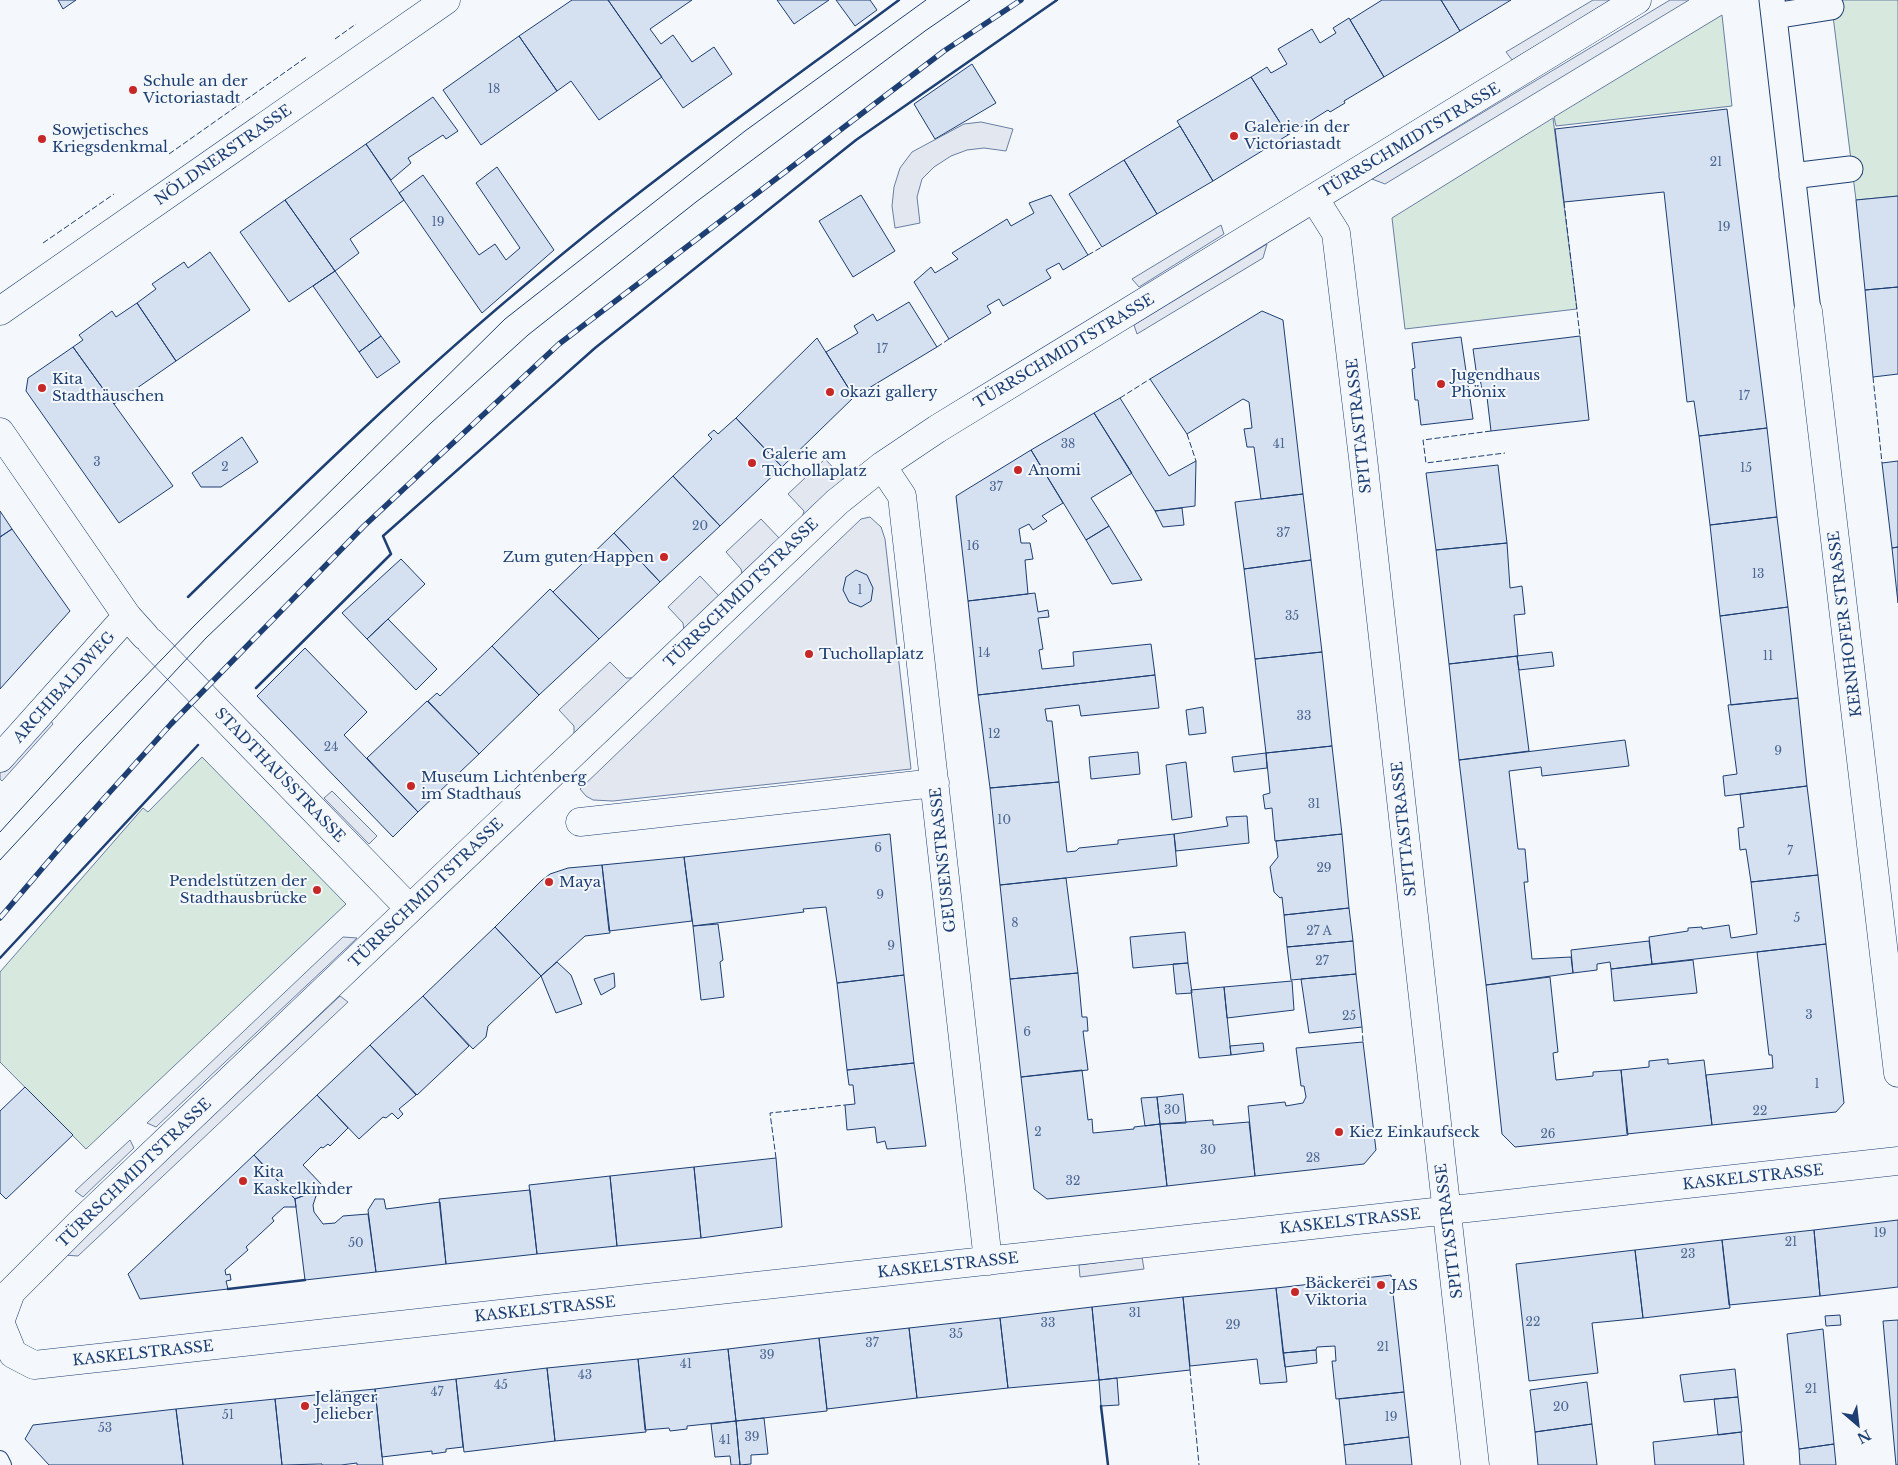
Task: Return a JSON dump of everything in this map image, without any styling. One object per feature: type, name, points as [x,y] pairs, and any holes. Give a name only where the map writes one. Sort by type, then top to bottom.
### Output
[{"type":"street","name":"NÖLDNERSTRASSE","points":[[0,311],[446,0]]},
{"type":"street","name":"TÜRRSCHMIDTSTRASSE","points":[[7,1356],[0,1322],[12,1292],[80,1223],[837,502],[882,466],[937,429],[1637,0]]},
{"type":"street","name":"KERNHOFER STRASSE","points":[[1831,7],[1773,8],[1898,1073]]},
{"type":"street","points":[[1792,176],[1850,169]]},
{"type":"street","name":"SPITTASTRASSE","points":[[1314,198],[1336,233],[1363,458],[1475,1465]]},
{"type":"street","name":"STADTHAUSSTRASSE","points":[[0,432],[127,616],[409,908]]},
{"type":"street","name":"GEUSENSTRASSE","points":[[882,466],[902,496],[988,1261]]},
{"type":"street","name":"ARCHIBALDWEG","points":[[0,758],[127,616]]},
{"type":"street","points":[[580,822],[935,783]]},
{"type":"street","name":"KASKELSTRASSE","points":[[7,1356],[34,1365],[1898,1160]]},
{"type":"lane","points":[[0,1459],[3,1465]]},
{"type":"shaded area","points":[[1593,0],[1613,0],[1512,60],[1506,52]]},
{"type":"shaded area","points":[[1670,0],[1689,0],[1385,184],[1372,179]]},
{"type":"shaded area","points":[[1831,0],[1898,0],[1898,196],[1856,200]]},
{"type":"shaded area","points":[[1722,15],[1732,106],[1556,126],[1554,117]]},
{"type":"shaded area","points":[[1553,118],[1577,309],[1405,329],[1392,218]]},
{"type":"shaded area","points":[[981,122],[1013,129],[1006,151],[984,148],[967,150],[951,156],[934,167],[922,179],[917,197],[920,223],[895,228],[892,206],[894,187],[900,168],[912,152],[964,124]]},
{"type":"shaded area","points":[[1221,225],[1224,234],[1139,287],[1132,279]]},
{"type":"shaded area","points":[[1267,244],[1263,258],[1137,334],[1134,325]]},
{"type":"shaded area","points":[[825,459],[844,479],[802,518],[804,511],[788,494]]},
{"type":"shaded area","name":"Tuchollaplatz","points":[[870,517],[881,527],[885,539],[911,769],[613,801],[593,800],[586,796],[580,789],[861,519]]},
{"type":"shaded area","points":[[761,519],[780,539],[742,574],[741,569],[726,552]]},
{"type":"shaded area","points":[[700,576],[719,596],[684,630],[683,623],[668,607]]},
{"type":"shaded area","points":[[610,662],[626,678],[633,678],[574,733],[574,726],[559,710]]},
{"type":"shaded area","points":[[49,718],[53,724],[2,781],[0,779],[0,767]]},
{"type":"shaded area","points":[[202,757],[346,904],[86,1149],[0,1062],[0,972],[143,808],[148,812]]},
{"type":"shaded area","points":[[332,791],[377,836],[369,844],[324,798]]},
{"type":"shaded area","points":[[343,937],[357,938],[156,1127],[147,1123]]},
{"type":"shaded area","points":[[340,996],[348,1002],[78,1256],[64,1255]]},
{"type":"shaded area","points":[[130,1140],[134,1148],[83,1197],[75,1191]]},
{"type":"shaded area","points":[[1142,1257],[1144,1269],[1080,1277],[1079,1265]]},
{"type":"building","points":[[58,0],[76,0],[63,9]]},
{"type":"building","points":[[572,0],[608,0],[662,77],[599,120],[571,81],[557,91],[519,36]]},
{"type":"building","points":[[608,0],[692,0],[650,29],[661,44],[673,35],[692,62],[714,47],[732,74],[683,108]]},
{"type":"building","points":[[777,0],[829,0],[794,24]]},
{"type":"building","points":[[836,0],[870,0],[877,10],[855,26]]},
{"type":"building","points":[[1382,0],[1441,0],[1460,31],[1384,77],[1350,20]]},
{"type":"building","points":[[1441,0],[1511,0],[1460,31]]},
{"type":"building","points":[[1349,18],[1384,77],[1344,101],[1345,103],[1330,112],[1328,110],[1288,135],[1251,77],[1267,67],[1271,73],[1287,64],[1278,49],[1312,29],[1320,43],[1336,33],[1333,28]]},
{"type":"building","points":[[519,36],[557,91],[481,145],[443,90]]},
{"type":"building","points":[[972,64],[996,103],[935,139],[914,104]]},
{"type":"building","points":[[1251,77],[1288,135],[1213,181],[1177,121]]},
{"type":"building","points":[[433,97],[458,131],[446,139],[443,135],[408,158],[411,163],[391,180],[366,144]]},
{"type":"building","points":[[1727,109],[1767,428],[1699,436],[1694,401],[1687,402],[1664,192],[1564,202],[1555,129]]},
{"type":"building","points":[[1180,126],[1213,181],[1157,214],[1124,160]]},
{"type":"building","points":[[366,144],[404,200],[350,239],[359,253],[335,271],[285,200]]},
{"type":"building","points":[[1124,160],[1157,214],[1102,247],[1069,194]]},
{"type":"building","points":[[497,167],[554,250],[482,313],[399,193],[423,175],[479,255],[495,244],[506,260],[520,248],[476,183]]},
{"type":"building","points":[[861,195],[895,251],[853,277],[819,221]]},
{"type":"building","points":[[1051,195],[1088,255],[1063,270],[1059,263],[1046,270],[1051,278],[1003,306],[999,299],[987,306],[991,313],[949,339],[914,282],[931,267],[935,273],[958,259],[952,253],[1007,219],[1011,226],[1034,213],[1029,203]]},
{"type":"building","points":[[1898,196],[1898,287],[1865,290],[1856,200]]},
{"type":"building","points":[[285,200],[335,271],[289,302],[240,232]]},
{"type":"building","points":[[210,252],[250,310],[176,361],[137,303],[156,289],[152,284],[184,262],[188,268]]},
{"type":"building","points":[[335,271],[381,336],[359,352],[313,286]]},
{"type":"building","points":[[1898,287],[1898,374],[1873,377],[1865,290]]},
{"type":"building","points":[[909,302],[937,347],[854,397],[826,352],[858,333],[854,326],[873,314],[877,321]]},
{"type":"building","points":[[137,303],[176,361],[114,404],[73,347],[83,340],[79,335],[112,311],[116,317]]},
{"type":"building","points":[[1262,311],[1283,320],[1303,494],[1261,499],[1254,447],[1247,447],[1244,429],[1252,428],[1249,402],[1243,399],[1187,434],[1150,379]]},
{"type":"building","points":[[381,336],[400,362],[377,378],[359,352]]},
{"type":"building","points":[[1580,336],[1589,420],[1491,431],[1487,397],[1483,397],[1480,378],[1477,377],[1473,349]]},
{"type":"building","name":"Jugendhaus Phönix","points":[[1461,337],[1473,419],[1421,425],[1418,400],[1415,400],[1412,369],[1415,368],[1412,343]]},
{"type":"building","points":[[817,338],[854,397],[782,467],[736,418]]},
{"type":"building","points":[[73,347],[173,486],[119,523],[26,391],[28,378]]},
{"type":"building","points":[[1120,398],[1169,476],[1196,461],[1195,506],[1155,511],[1094,413]]},
{"type":"building","points":[[1094,413],[1132,473],[1091,498],[1109,526],[1086,540],[1031,450]]},
{"type":"building","points":[[736,418],[782,467],[720,526],[673,476],[712,439],[708,435],[714,430],[718,434]]},
{"type":"building","points":[[1767,428],[1777,517],[1710,525],[1699,436]]},
{"type":"building","points":[[242,437],[258,462],[221,487],[201,487],[192,473]]},
{"type":"building","points":[[1031,450],[1063,503],[1042,516],[1047,521],[1033,530],[1029,524],[1019,529],[1021,543],[1030,543],[1033,559],[1025,560],[1028,594],[968,601],[956,496]]},
{"type":"building","points":[[1898,461],[1898,547],[1892,548],[1882,463]]},
{"type":"building","points":[[1498,465],[1507,543],[1436,550],[1426,473]]},
{"type":"building","points":[[673,476],[720,526],[660,582],[614,533]]},
{"type":"building","points":[[1303,494],[1311,560],[1244,569],[1235,502]]},
{"type":"building","points":[[1182,508],[1184,525],[1163,527],[1155,511]]},
{"type":"building","points":[[0,511],[12,529],[0,537]]},
{"type":"building","points":[[1777,517],[1788,607],[1720,616],[1710,525]]},
{"type":"building","points":[[1109,526],[1142,580],[1112,584],[1086,540]]},
{"type":"building","points":[[12,529],[70,611],[0,689],[0,537]]},
{"type":"building","points":[[614,533],[660,582],[599,639],[553,592]]},
{"type":"building","points":[[1507,543],[1510,588],[1522,586],[1525,614],[1514,615],[1518,656],[1449,664],[1436,550]]},
{"type":"building","points":[[1898,547],[1898,603],[1892,548]]},
{"type":"building","points":[[401,559],[425,584],[367,639],[342,613]]},
{"type":"building","points":[[1311,560],[1322,652],[1255,659],[1244,569]]},
{"type":"building","points":[[856,570],[867,575],[873,588],[871,601],[861,607],[849,602],[843,590],[846,577]]},
{"type":"building","points":[[550,589],[599,639],[539,695],[492,646]]},
{"type":"building","points":[[1035,593],[1038,612],[1048,610],[1049,617],[1038,618],[1043,649],[1039,650],[1042,669],[1074,666],[1073,652],[1151,644],[1155,675],[978,695],[968,601]]},
{"type":"building","points":[[1788,607],[1798,698],[1731,705],[1720,616]]},
{"type":"building","points":[[388,619],[437,669],[416,690],[367,639]]},
{"type":"building","points":[[492,646],[539,695],[479,754],[428,701],[437,693],[440,696]]},
{"type":"building","name":"Museum Lichtenberg im Stadthaus","points":[[305,648],[367,712],[344,735],[418,812],[393,837],[257,696]]},
{"type":"building","points":[[1322,652],[1332,746],[1266,753],[1255,659]]},
{"type":"building","points":[[1552,652],[1554,666],[1519,670],[1517,656]]},
{"type":"building","points":[[1517,656],[1529,751],[1459,760],[1449,664]]},
{"type":"building","points":[[1155,675],[1159,708],[1081,716],[1079,705],[1045,709],[1047,721],[1052,721],[1059,782],[990,788],[978,695]]},
{"type":"building","points":[[1798,698],[1807,786],[1725,796],[1723,776],[1737,774],[1728,705]]},
{"type":"building","name":"Museum Lichtenberg im Stadthaus","points":[[427,701],[479,754],[418,812],[367,758]]},
{"type":"building","points":[[1203,707],[1206,733],[1189,735],[1186,710]]},
{"type":"building","points":[[1625,740],[1629,766],[1542,776],[1541,767],[1509,771],[1518,849],[1525,849],[1528,882],[1524,882],[1532,959],[1571,957],[1573,973],[1486,985],[1459,760]]},
{"type":"building","points":[[1332,746],[1342,834],[1275,841],[1272,808],[1265,809],[1263,795],[1270,793],[1266,753]]},
{"type":"building","points":[[1138,752],[1140,774],[1091,779],[1089,757]]},
{"type":"building","points":[[1266,753],[1267,768],[1234,772],[1232,757]]},
{"type":"building","points":[[1186,762],[1192,817],[1172,820],[1166,765]]},
{"type":"building","points":[[1059,782],[1067,852],[1076,851],[1079,848],[1118,844],[1118,840],[1174,834],[1177,866],[1000,885],[990,788]]},
{"type":"building","points":[[1807,786],[1818,875],[1751,882],[1746,849],[1740,850],[1738,828],[1744,827],[1740,794]]},
{"type":"building","points":[[1247,816],[1249,843],[1176,851],[1174,834],[1228,826],[1226,817]]},
{"type":"building","points":[[890,834],[904,975],[837,983],[826,907],[803,909],[804,912],[693,926],[684,857]]},
{"type":"building","points":[[1342,834],[1349,908],[1284,915],[1282,897],[1280,898],[1274,892],[1270,867],[1278,857],[1276,841]]},
{"type":"building","points":[[684,857],[692,921],[609,931],[602,865]]},
{"type":"building","points":[[602,865],[610,933],[585,936],[541,976],[495,927],[550,874],[568,868]]},
{"type":"building","points":[[1818,875],[1826,944],[1652,964],[1649,937],[1688,931],[1688,928],[1702,927],[1702,929],[1729,925],[1731,938],[1757,934],[1751,882]]},
{"type":"building","points":[[1066,878],[1078,973],[1010,979],[1000,885]]},
{"type":"building","points":[[1349,908],[1353,941],[1287,947],[1284,915]]},
{"type":"building","points":[[718,924],[723,960],[720,962],[724,997],[701,1000],[693,926]]},
{"type":"building","points":[[495,927],[541,976],[488,1026],[486,1037],[473,1049],[423,996]]},
{"type":"building","points":[[1185,932],[1188,963],[1133,968],[1130,937]]},
{"type":"building","points":[[1353,941],[1356,974],[1291,980],[1287,947]]},
{"type":"building","points":[[1649,941],[1652,964],[1611,969],[1610,962],[1597,964],[1597,970],[1573,973],[1571,950]]},
{"type":"building","points":[[1826,944],[1844,1103],[1836,1112],[1712,1125],[1706,1075],[1773,1068],[1772,1055],[1769,1055],[1757,952]]},
{"type":"building","points":[[1693,960],[1697,993],[1614,1001],[1611,969]]},
{"type":"building","points":[[557,962],[571,975],[582,1004],[556,1013],[541,976]]},
{"type":"building","points":[[1188,963],[1192,993],[1176,994],[1173,964]]},
{"type":"building","points":[[614,973],[615,987],[601,995],[594,979]]},
{"type":"building","points":[[1078,973],[1082,1017],[1087,1017],[1088,1031],[1083,1031],[1088,1070],[1021,1077],[1010,979]]},
{"type":"building","points":[[1356,974],[1362,1027],[1309,1033],[1301,979]]},
{"type":"building","points":[[904,975],[914,1063],[847,1070],[837,983]]},
{"type":"building","points":[[1550,977],[1558,1052],[1553,1053],[1556,1080],[1593,1076],[1593,1072],[1621,1070],[1628,1135],[1515,1147],[1502,1134],[1486,985]]},
{"type":"building","points":[[1292,981],[1294,1010],[1227,1018],[1224,987]]},
{"type":"building","points":[[1224,987],[1231,1055],[1199,1058],[1191,990]]},
{"type":"building","points":[[423,996],[469,1046],[417,1095],[370,1045]]},
{"type":"building","points":[[1363,1042],[1376,1150],[1364,1164],[1255,1176],[1248,1106],[1285,1102],[1286,1106],[1303,1103],[1306,1097],[1304,1086],[1301,1086],[1296,1048]]},
{"type":"building","points":[[1263,1043],[1264,1051],[1231,1055],[1230,1046]]},
{"type":"building","points":[[370,1045],[416,1095],[399,1109],[403,1114],[398,1119],[392,1113],[386,1118],[383,1117],[359,1139],[317,1095]]},
{"type":"building","points":[[1668,1059],[1668,1064],[1704,1060],[1712,1125],[1627,1134],[1621,1070],[1649,1067],[1649,1061]]},
{"type":"building","points":[[914,1063],[926,1146],[887,1149],[885,1141],[877,1143],[875,1127],[847,1130],[845,1105],[855,1104],[853,1085],[849,1085],[847,1070]]},
{"type":"building","points":[[1082,1070],[1088,1120],[1092,1119],[1093,1133],[1160,1124],[1167,1186],[1047,1199],[1034,1189],[1021,1077]]},
{"type":"building","points":[[25,1087],[73,1135],[6,1199],[0,1193],[0,1111]]},
{"type":"building","points":[[1183,1094],[1186,1123],[1160,1124],[1157,1097]]},
{"type":"building","points":[[317,1095],[348,1128],[330,1146],[328,1144],[323,1148],[321,1147],[303,1165],[324,1187],[295,1199],[254,1155]]},
{"type":"building","points":[[1157,1097],[1160,1124],[1145,1126],[1141,1098]]},
{"type":"building","points":[[1213,1120],[1213,1125],[1249,1122],[1255,1176],[1167,1186],[1160,1124]]},
{"type":"building","points":[[254,1155],[295,1199],[296,1207],[284,1207],[272,1218],[274,1221],[246,1247],[248,1250],[225,1270],[226,1275],[230,1274],[231,1280],[226,1281],[228,1289],[140,1299],[128,1274]]},
{"type":"building","points":[[776,1158],[782,1227],[701,1238],[694,1167]]},
{"type":"building","points":[[694,1167],[701,1238],[617,1246],[610,1176]]},
{"type":"building","points":[[610,1176],[617,1246],[537,1254],[529,1185]]},
{"type":"building","points":[[318,1190],[313,1205],[314,1212],[323,1224],[335,1223],[343,1216],[368,1214],[376,1272],[305,1280],[295,1199]]},
{"type":"building","points":[[530,1190],[537,1254],[446,1264],[439,1199]]},
{"type":"building","points":[[375,1199],[384,1199],[386,1209],[440,1202],[446,1264],[376,1272],[368,1210]]},
{"type":"building","points":[[1898,1220],[1898,1287],[1820,1296],[1814,1230]]},
{"type":"building","points":[[1814,1230],[1820,1296],[1729,1305],[1722,1240]]},
{"type":"building","points":[[1722,1240],[1730,1308],[1643,1318],[1635,1250]]},
{"type":"building","points":[[1635,1250],[1643,1318],[1592,1323],[1598,1373],[1529,1381],[1516,1264]]},
{"type":"building","points":[[1391,1275],[1404,1392],[1336,1399],[1332,1361],[1336,1361],[1335,1346],[1283,1353],[1276,1288]]},
{"type":"building","points":[[1276,1288],[1287,1382],[1260,1384],[1257,1359],[1190,1366],[1183,1297]]},
{"type":"building","points":[[1183,1297],[1190,1370],[1099,1380],[1092,1307]]},
{"type":"building","points":[[1092,1307],[1099,1380],[1008,1388],[1000,1318]]},
{"type":"building","points":[[1840,1315],[1841,1325],[1826,1326],[1825,1316]]},
{"type":"building","points":[[1000,1318],[1008,1388],[917,1398],[909,1328]]},
{"type":"building","points":[[1898,1320],[1898,1465],[1896,1465],[1883,1321]]},
{"type":"building","points":[[909,1328],[917,1398],[827,1409],[819,1338]]},
{"type":"building","points":[[1823,1329],[1834,1444],[1799,1449],[1787,1334]]},
{"type":"building","points":[[819,1338],[827,1411],[736,1421],[728,1349]]},
{"type":"building","points":[[728,1349],[736,1421],[687,1426],[687,1429],[670,1431],[669,1428],[645,1430],[638,1359]]},
{"type":"building","points":[[1316,1350],[1317,1363],[1285,1367],[1283,1353]]},
{"type":"building","points":[[638,1359],[646,1432],[555,1441],[547,1368]]},
{"type":"building","points":[[547,1368],[555,1441],[464,1452],[456,1379]]},
{"type":"building","points":[[1735,1369],[1738,1397],[1684,1402],[1680,1375]]},
{"type":"building","points":[[1117,1378],[1119,1405],[1101,1406],[1099,1380]]},
{"type":"building","points":[[456,1379],[463,1447],[446,1449],[446,1452],[432,1454],[432,1451],[382,1457],[375,1389]]},
{"type":"building","points":[[1587,1382],[1592,1424],[1535,1432],[1530,1390]]},
{"type":"building","points":[[375,1389],[383,1465],[357,1465],[357,1463],[341,1465],[282,1465],[275,1399]]},
{"type":"building","points":[[1404,1392],[1409,1437],[1344,1445],[1339,1399]]},
{"type":"building","points":[[1738,1397],[1742,1432],[1718,1435],[1714,1399]]},
{"type":"building","points":[[275,1399],[282,1465],[183,1465],[176,1409]]},
{"type":"building","points":[[176,1409],[183,1465],[49,1465],[25,1439],[33,1425]]},
{"type":"building","points":[[764,1418],[768,1454],[751,1455],[751,1464],[740,1465],[736,1421]]},
{"type":"building","points":[[736,1421],[740,1465],[731,1465],[730,1456],[715,1457],[711,1424]]},
{"type":"building","points":[[1592,1424],[1597,1465],[1538,1465],[1535,1432]]},
{"type":"building","points":[[1741,1432],[1744,1465],[1655,1465],[1653,1442]]},
{"type":"building","points":[[1409,1437],[1412,1465],[1346,1465],[1344,1445]]},
{"type":"building","points":[[1834,1444],[1836,1465],[1800,1465],[1799,1449]]},
{"type":"tram line","points":[[0,832],[79,745],[194,626],[505,319],[745,131],[926,0]]},
{"type":"tram line","points":[[0,860],[206,638],[431,423],[528,335],[696,202],[925,31],[970,0]]},
{"type":"railway","points":[[0,918],[64,843],[171,724],[364,526],[559,344],[944,51],[1021,0]]},
{"type":"fence","points":[[335,39],[356,24]]},
{"type":"fence","points":[[169,154],[308,56]]},
{"type":"fence","points":[[43,243],[114,194]]},
{"type":"fence","points":[[1564,202],[1580,336]]},
{"type":"fence","points":[[1088,255],[1102,247]]},
{"type":"fence","points":[[937,347],[949,339]]},
{"type":"fence","points":[[1873,377],[1882,463]]},
{"type":"fence","points":[[1120,398],[1150,379]]},
{"type":"fence","points":[[1491,431],[1423,440],[1426,463],[1505,453]]},
{"type":"fence","points":[[1187,434],[1196,461]]},
{"type":"fence","points":[[1362,1027],[1363,1042]]},
{"type":"fence","points":[[776,1158],[770,1113],[845,1105]]},
{"type":"fence","points":[[1190,1370],[1199,1465]]},
{"type":"wall","points":[[188,597],[406,389],[585,235],[673,167],[899,0]]},
{"type":"wall","points":[[256,688],[391,554],[383,536],[595,348],[856,140],[1057,0]]},
{"type":"wall","points":[[0,958],[198,745]]},
{"type":"wall","points":[[228,1289],[305,1280]]},
{"type":"wall","points":[[1101,1406],[1108,1465]]},
{"type":"place","name":"Schule an der Victoriastadt","points":[[133,90]]},
{"type":"place","name":"Galerie in der Victoriastadt","points":[[1234,136]]},
{"type":"place","name":"Sowjetisches Kriegsdenkmal","points":[[42,139]]},
{"type":"place","name":"Jugendhaus Phönix","points":[[1441,384]]},
{"type":"place","name":"Kita Stadthäuschen","points":[[42,388]]},
{"type":"place","name":"okazi gallery","points":[[830,392]]},
{"type":"place","name":"Galerie am Tuchollaplatz","points":[[752,463]]},
{"type":"place","name":"Anomi","points":[[1018,470]]},
{"type":"place","name":"Zum guten Happen","points":[[664,557]]},
{"type":"place","name":"Tuchollaplatz","points":[[809,654]]},
{"type":"place","name":"Museum Lichtenberg im Stadthaus","points":[[411,786]]},
{"type":"place","name":"Maya","points":[[549,882]]},
{"type":"place","name":"Pendelstützen der Stadthausbrücke","points":[[317,890]]},
{"type":"place","name":"Kiez Einkaufseck","points":[[1339,1132]]},
{"type":"place","name":"Kita Kaskelkinder","points":[[243,1181]]},
{"type":"place","name":"JAS","points":[[1381,1285]]},
{"type":"place","name":"Bäckerei Viktoria","points":[[1295,1292]]},
{"type":"place","name":"Jelänger Jelieber","points":[[305,1406]]}]
